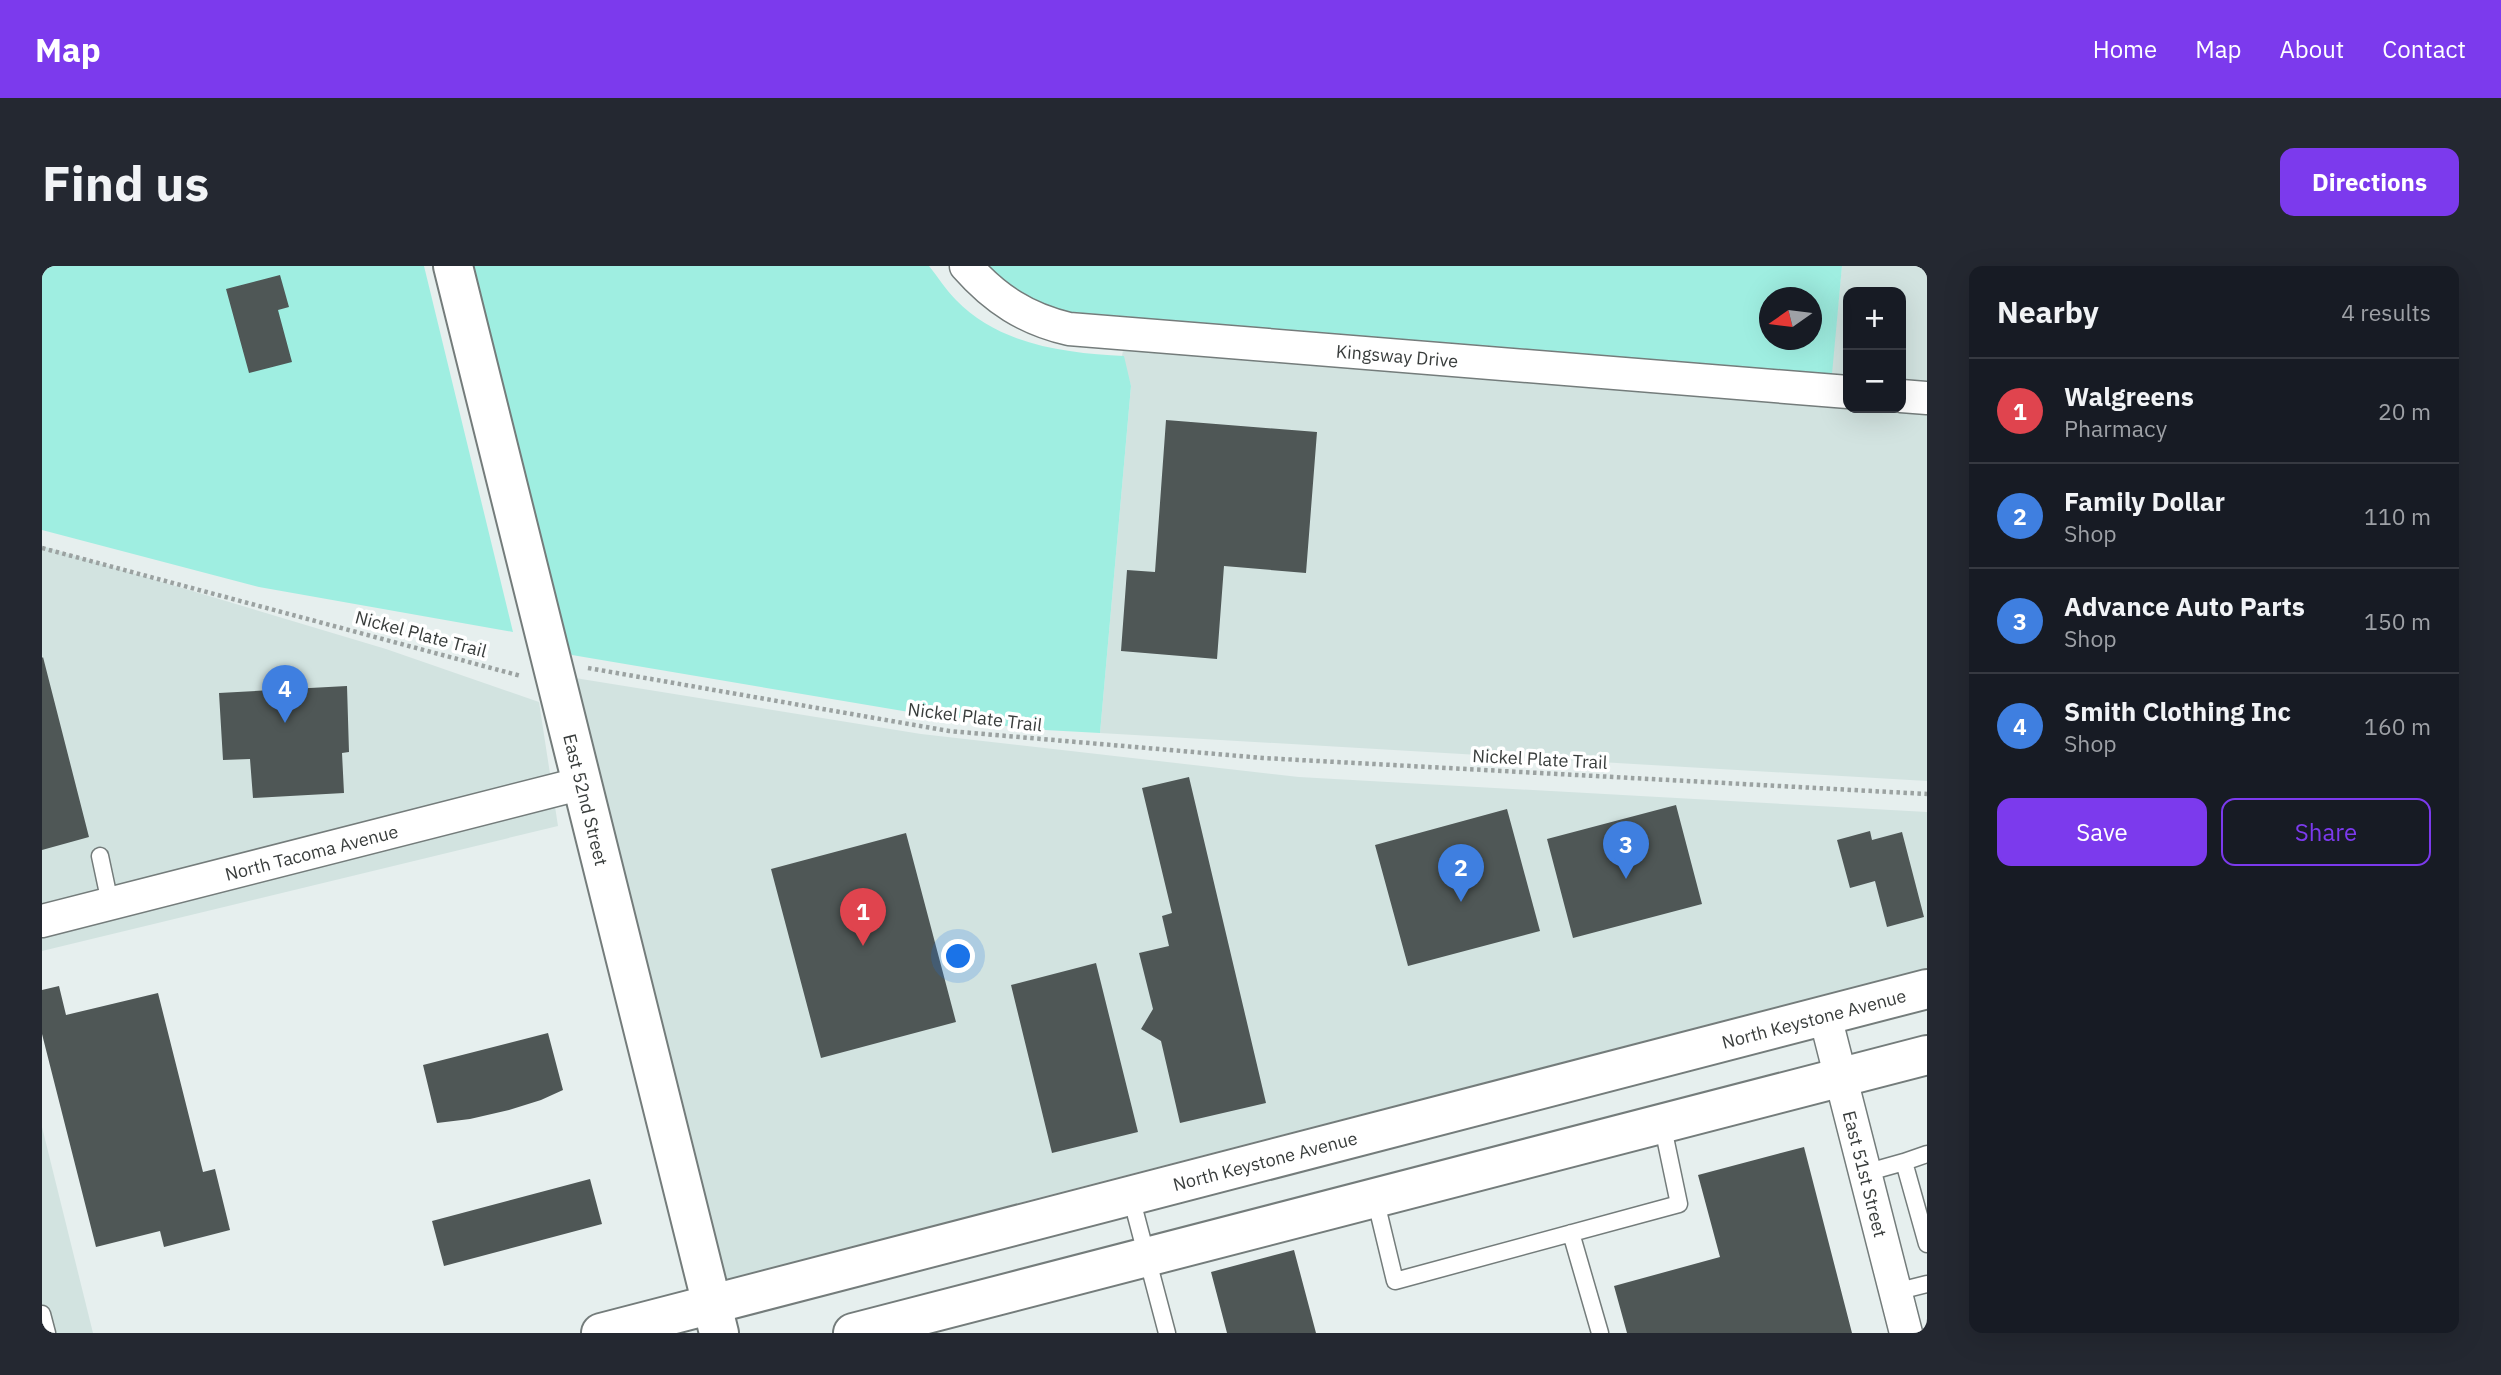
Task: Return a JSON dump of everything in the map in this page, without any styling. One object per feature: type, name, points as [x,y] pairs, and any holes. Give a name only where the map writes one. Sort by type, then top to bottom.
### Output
[{"type":"main road","name":"East 52nd Street","points":[[453,266],[716,1318]]},
{"type":"main road","name":"North Keystone Avenue","points":[[601,1333],[716,1318],[1130,1196],[1927,989]]},
{"type":"main road","points":[[853,1333],[1927,1055]]},
{"type":"street","name":"Kingsway Drive","points":[[966,266],[984,286],[1017,311],[1042,322],[1069,329],[1843,392]]},
{"type":"street","points":[[1906,396],[1927,398]]},
{"type":"street","name":"North Tacoma Avenue","points":[[42,921],[583,783]]},
{"type":"street","name":"East 51st Street","points":[[1825,1016],[1906,1333]]},
{"type":"lane","points":[[100,856],[110,903]]},
{"type":"lane","points":[[1375,1198],[1395,1281],[1679,1204],[1662,1123]]},
{"type":"lane","points":[[1865,1173],[1927,1154]]},
{"type":"lane","points":[[1905,1162],[1927,1244]]},
{"type":"lane","points":[[1130,1196],[1167,1333]]},
{"type":"lane","points":[[1571,1233],[1600,1333]]},
{"type":"lane","points":[[1895,1292],[1927,1284]]},
{"type":"lane","points":[[42,1314],[47,1333]]},
{"type":"path","name":"Nickel Plate Trail","points":[[42,548],[534,679],[583,667],[963,732],[1263,758],[1927,794]]},
{"type":"shaded area","points":[[1842,266],[1927,266],[1927,781],[1100,733],[1131,386],[1122,356],[1129,316],[1831,374]]},
{"type":"shaded area","points":[[42,546],[386,649],[539,702],[558,826],[42,951]]},
{"type":"shaded area","points":[[575,678],[921,734],[1299,777],[1927,812],[1927,968],[1034,1199],[726,1286]]},
{"type":"shaded area","points":[[42,1127],[93,1333],[42,1333]]},
{"type":"green space","points":[[42,266],[424,266],[513,632],[259,587],[42,530]]},
{"type":"green space","points":[[467,266],[929,266],[945,288],[973,315],[1013,337],[1057,349],[1124,356],[1131,386],[1100,733],[1027,729],[909,712],[572,655],[561,639]]},
{"type":"green space","points":[[987,266],[1842,266],[1832,374],[1059,311],[1020,293],[1002,281]]},
{"type":"building","points":[[280,275],[289,307],[278,310],[292,362],[249,373],[226,289]]},
{"type":"building","points":[[1166,420],[1317,432],[1306,573],[1224,566],[1217,659],[1121,651],[1127,570],[1155,572]]},
{"type":"building","points":[[42,658],[89,837],[42,850]]},
{"type":"building","points":[[347,686],[349,752],[342,753],[344,793],[253,798],[250,759],[223,760],[219,693]]},
{"type":"building","points":[[1189,777],[1266,1103],[1180,1123],[1161,1041],[1141,1029],[1153,1009],[1139,953],[1169,946],[1162,916],[1172,913],[1142,788]]},
{"type":"building","points":[[1676,805],[1702,904],[1573,938],[1547,839]]},
{"type":"building","points":[[1507,809],[1540,931],[1408,966],[1375,845]]},
{"type":"building","points":[[1870,831],[1872,840],[1902,832],[1924,917],[1887,927],[1875,881],[1850,888],[1837,840]]},
{"type":"building","points":[[906,833],[956,1022],[821,1058],[771,869]]},
{"type":"building","points":[[1096,963],[1138,1132],[1052,1153],[1011,985]]},
{"type":"building","points":[[59,986],[66,1015],[158,993],[203,1172],[215,1169],[230,1230],[164,1247],[160,1231],[96,1247],[42,1034],[42,990]]},
{"type":"building","points":[[548,1033],[563,1090],[509,1110],[437,1123],[423,1065]]},
{"type":"building","points":[[1804,1147],[1852,1333],[1627,1333],[1614,1286],[1720,1257],[1698,1175]]},
{"type":"building","points":[[590,1179],[602,1224],[444,1266],[432,1221]]},
{"type":"building","points":[[1294,1250],[1316,1333],[1227,1333],[1211,1272]]},
{"type":"place","name":"Smith Clothing Inc","points":[[285,723]]},
{"type":"place","name":"Advance Auto Parts","points":[[1626,879]]},
{"type":"place","name":"Family Dollar","points":[[1461,902]]},
{"type":"place","name":"Walgreens","points":[[863,946]]}]
